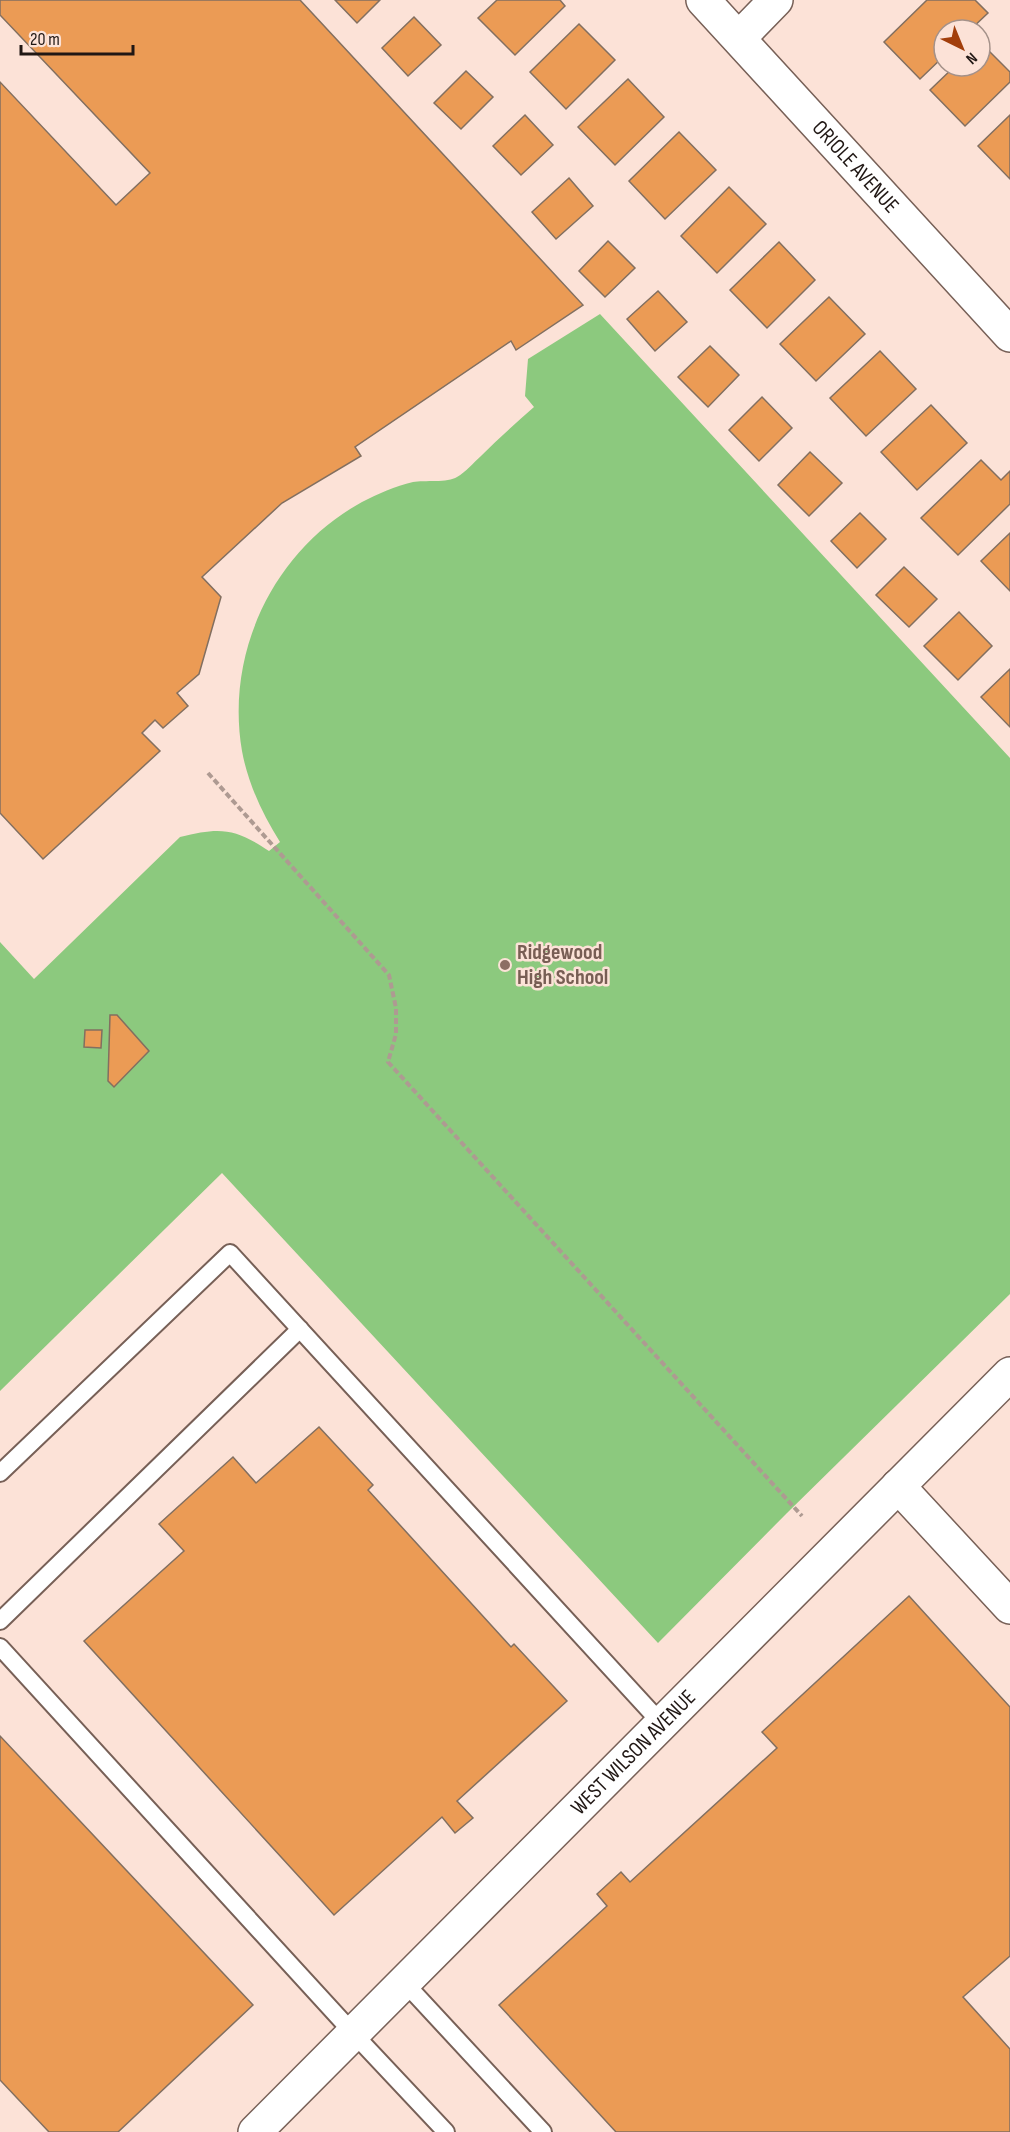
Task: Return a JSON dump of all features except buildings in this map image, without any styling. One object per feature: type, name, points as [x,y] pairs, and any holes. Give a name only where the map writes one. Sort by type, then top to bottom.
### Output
[{"type":"street","name":"ORIOLE AVENUE","points":[[704,0],[1010,334]]},
{"type":"street","points":[[739,38],[776,0]]},
{"type":"street","name":"WEST WILSON AVENUE","points":[[255,2132],[1010,1374]]},
{"type":"street","points":[[898,1486],[1010,1608]]},
{"type":"lane","points":[[0,1473],[230,1253],[662,1724]]},
{"type":"lane","points":[[0,1621],[300,1329]]},
{"type":"lane","points":[[0,1647],[446,2132]]},
{"type":"lane","points":[[404,1982],[543,2132]]},
{"type":"path","points":[[207,773],[389,975],[396,1008],[396,1035],[388,1062],[802,1516]]},
{"type":"green space","name":"Ridgewood High School","points":[[600,314],[1010,758],[1010,1294],[658,1643],[222,1173],[0,1391],[0,942],[34,979],[180,837],[206,832],[227,832],[246,838],[269,851],[280,842],[262,810],[248,775],[242,751],[239,714],[241,677],[249,641],[263,607],[281,576],[304,547],[331,522],[362,502],[406,484],[418,481],[448,480],[463,473],[534,407],[525,396],[528,359]]},
{"type":"place","name":"Ridgewood High School","points":[[505,965]]}]
